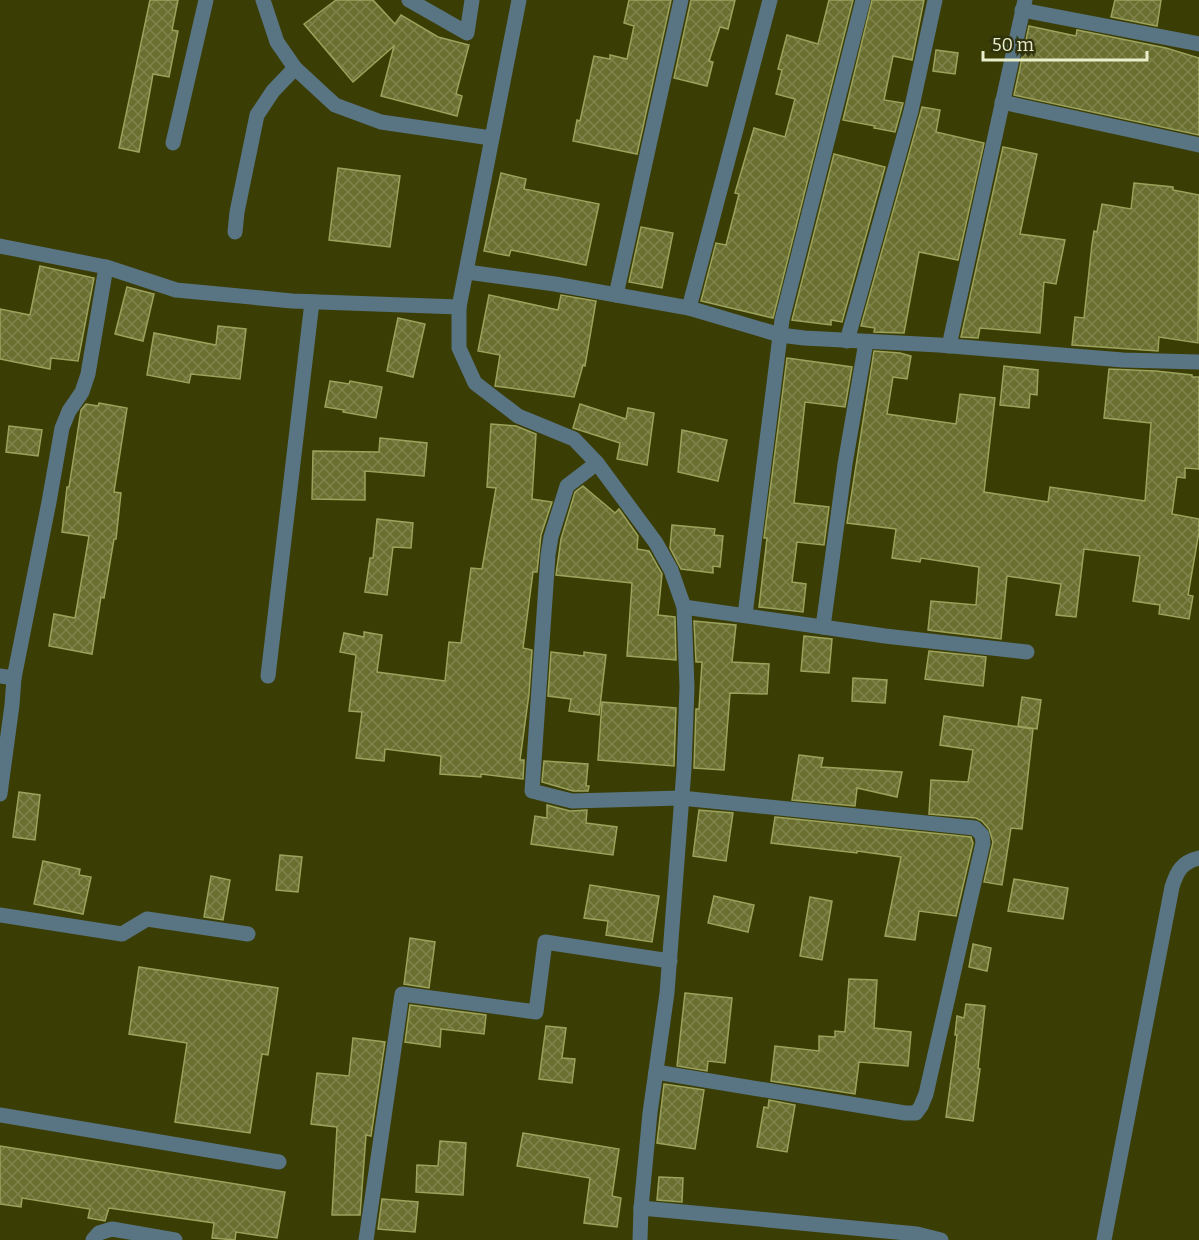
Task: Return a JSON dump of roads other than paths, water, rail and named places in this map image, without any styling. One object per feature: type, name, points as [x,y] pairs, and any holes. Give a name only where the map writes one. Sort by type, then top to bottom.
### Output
[{"type":"street","points":[[172,143],[206,0]]},
{"type":"street","points":[[263,0],[277,42],[296,68],[334,105],[381,122],[491,138]]},
{"type":"street","points":[[409,0],[467,33],[472,0]]},
{"type":"street","points":[[519,0],[459,307],[459,348],[475,383],[518,416],[574,439],[597,464],[656,543],[671,570],[684,607],[687,687],[670,961],[641,1208],[640,1240]]},
{"type":"street","points":[[616,295],[681,0]]},
{"type":"street","points":[[689,308],[770,0]]},
{"type":"street","points":[[746,615],[780,335],[863,0]]},
{"type":"street","points":[[847,341],[911,111],[935,0]]},
{"type":"street","points":[[949,346],[1024,5],[1199,44]]},
{"type":"street","points":[[235,232],[257,115],[273,91],[296,68]]},
{"type":"street","points":[[1002,102],[1199,145]]},
{"type":"street","points":[[0,246],[106,267],[176,290],[312,302],[459,307]]},
{"type":"street","points":[[1,787],[12,705],[7,677],[62,428],[69,411],[82,392],[88,374],[106,267]]},
{"type":"street","points":[[467,272],[555,284],[689,308],[780,335],[1123,360],[1199,362]]},
{"type":"street","points":[[268,676],[312,302]]},
{"type":"street","points":[[823,627],[866,342]]},
{"type":"street","points":[[597,464],[567,486],[551,537],[532,791],[572,801],[681,798],[975,828],[982,835],[983,843],[926,1094],[916,1113],[656,1072]]},
{"type":"street","points":[[684,607],[885,636],[1027,652]]},
{"type":"street","points":[[1104,1240],[1172,887],[1177,872],[1188,861],[1199,858]]},
{"type":"street","points":[[0,915],[122,934],[147,919],[248,934]]},
{"type":"street","points":[[366,1240],[402,994],[536,1012],[545,942],[670,961]]},
{"type":"street","points":[[0,1115],[279,1162]]},
{"type":"street","points":[[641,1208],[917,1234],[941,1240]]},
{"type":"street","points":[[93,1240],[99,1233],[112,1229],[175,1240]]}]
